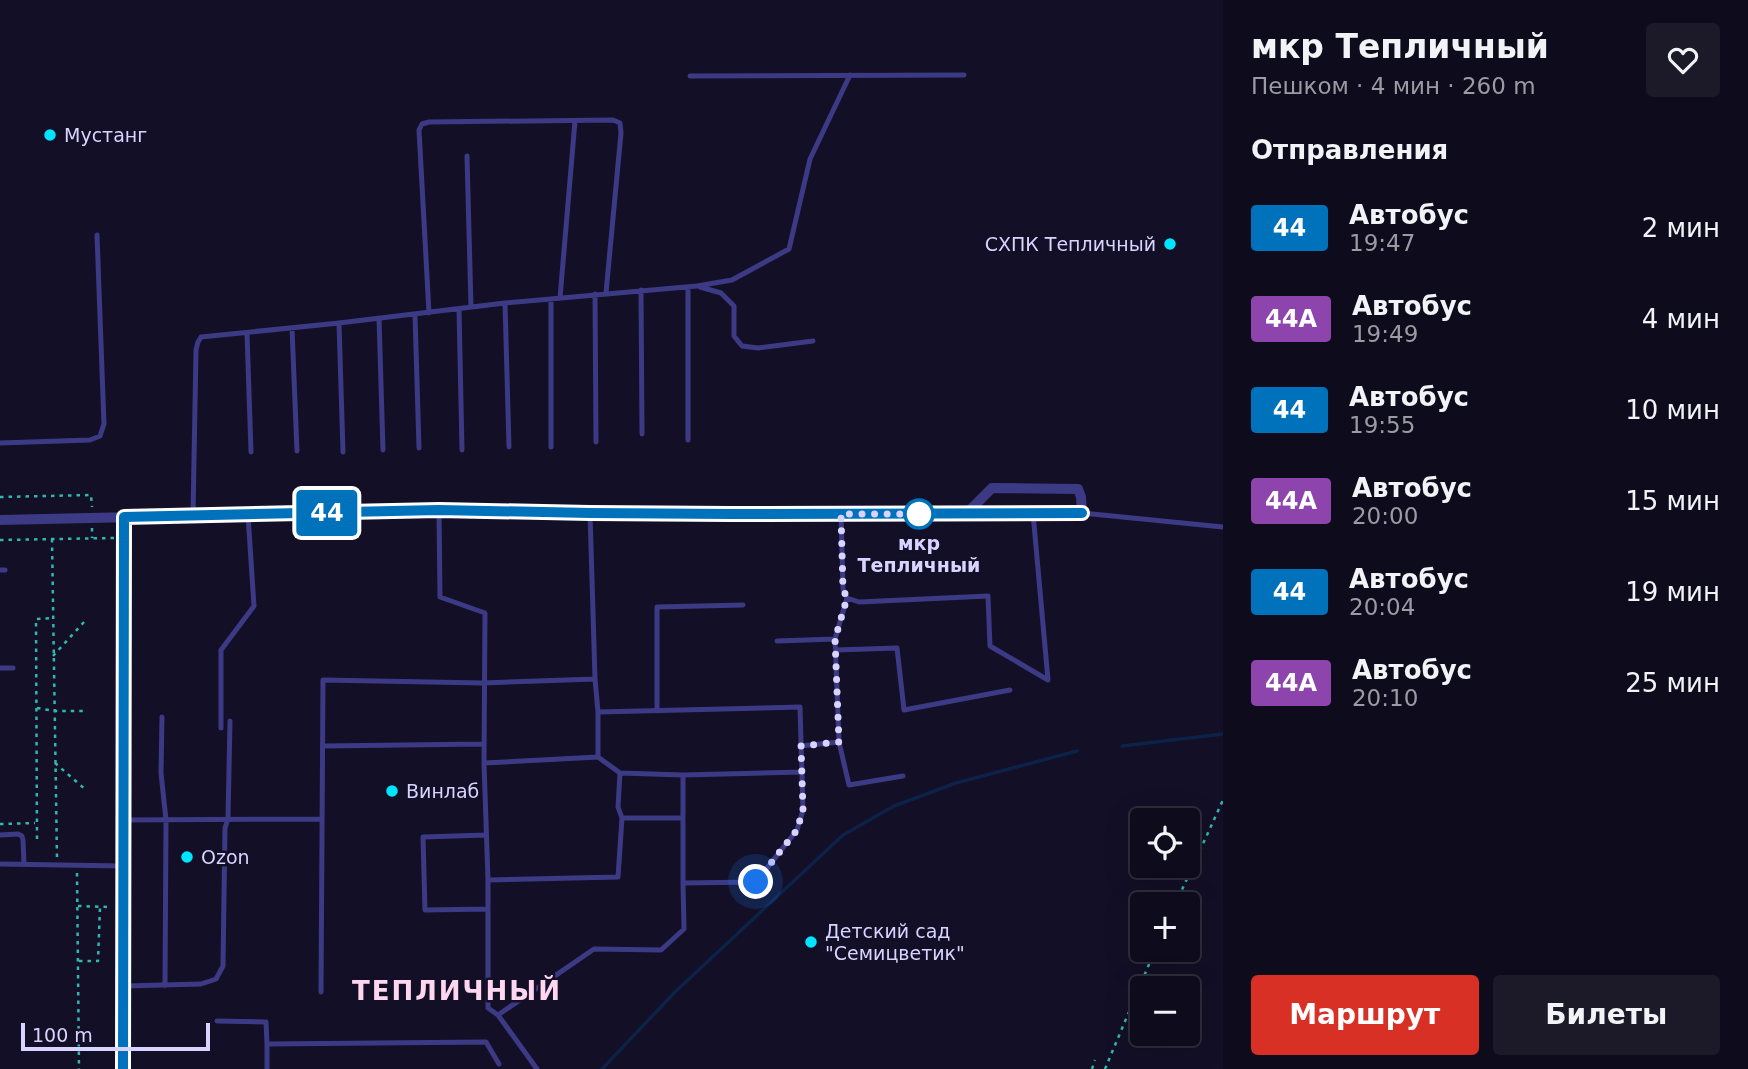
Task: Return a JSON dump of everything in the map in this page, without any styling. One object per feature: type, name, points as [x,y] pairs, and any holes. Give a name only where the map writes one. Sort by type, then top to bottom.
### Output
[{"type":"street","points":[[0,520],[439,510],[590,513],[841,514],[1082,513],[1081,497],[1078,489],[992,488],[967,513]]},
{"type":"street","points":[[123,1069],[124,517]]},
{"type":"lane","points":[[193,516],[196,350],[201,337],[505,303],[688,287],[732,280],[789,249],[810,159],[850,75]]},
{"type":"lane","points":[[690,76],[964,75]]},
{"type":"lane","points":[[429,313],[419,130],[422,124],[429,122],[613,120],[620,123],[606,293]]},
{"type":"lane","points":[[560,298],[575,121]]},
{"type":"lane","points":[[467,156],[471,307]]},
{"type":"lane","points":[[0,443],[90,440],[100,436],[104,424],[97,235]]},
{"type":"lane","points":[[697,286],[721,293],[733,306],[734,336],[741,346],[758,348],[813,341]]},
{"type":"lane","points":[[688,287],[688,440]]},
{"type":"lane","points":[[640,290],[642,434]]},
{"type":"lane","points":[[595,295],[596,442]]},
{"type":"lane","points":[[551,299],[551,447]]},
{"type":"lane","points":[[505,303],[509,447]]},
{"type":"lane","points":[[459,309],[462,450]]},
{"type":"lane","points":[[415,315],[419,448]]},
{"type":"lane","points":[[379,318],[383,450]]},
{"type":"lane","points":[[339,323],[343,452]]},
{"type":"lane","points":[[292,328],[297,451]]},
{"type":"lane","points":[[247,333],[251,452]]},
{"type":"lane","points":[[439,510],[440,597],[485,613],[483,683],[488,1008],[498,1015],[537,1069]]},
{"type":"lane","points":[[590,513],[598,757]]},
{"type":"lane","points":[[847,598],[859,602],[988,596],[990,646],[1048,680],[1033,513]]},
{"type":"lane","points":[[1082,513],[1223,527]]},
{"type":"lane","points":[[841,514],[843,589],[847,598],[835,639],[839,742],[849,785],[903,776]]},
{"type":"lane","points":[[221,728],[221,650],[254,606],[248,515]]},
{"type":"lane","points":[[657,711],[657,607],[743,605]]},
{"type":"lane","points":[[778,641],[835,639]]},
{"type":"lane","points":[[836,650],[897,648],[904,710],[1010,690]]},
{"type":"lane","points":[[0,668],[13,668]]},
{"type":"lane","points":[[321,992],[323,680],[483,683],[595,679]]},
{"type":"lane","points":[[598,712],[800,708],[803,810],[797,830],[756,882],[682,883]]},
{"type":"lane","points":[[162,717],[161,773],[166,820],[165,986]]},
{"type":"lane","points":[[124,986],[201,984],[216,979],[223,966],[230,721]]},
{"type":"lane","points":[[801,746],[839,742]]},
{"type":"lane","points":[[323,746],[484,744]]},
{"type":"lane","points":[[484,763],[598,757],[620,773],[683,775],[802,772]]},
{"type":"lane","points":[[488,880],[618,877],[622,818],[618,807],[620,773]]},
{"type":"lane","points":[[498,1015],[594,950],[661,950],[684,929],[683,775]]},
{"type":"lane","points":[[622,818],[682,818]]},
{"type":"lane","points":[[124,820],[322,819]]},
{"type":"lane","points":[[0,835],[22,836],[24,864]]},
{"type":"lane","points":[[486,835],[423,837],[425,909],[488,909]]},
{"type":"lane","points":[[0,864],[124,866]]},
{"type":"lane","points":[[217,1021],[266,1021],[267,1069]]},
{"type":"lane","points":[[267,1044],[486,1042],[499,1064]]},
{"type":"path","points":[[0,497],[91,495],[92,538]]},
{"type":"path","points":[[0,540],[124,538]]},
{"type":"path","points":[[52,539],[57,866]]},
{"type":"path","points":[[37,839],[36,619],[53,618]]},
{"type":"path","points":[[53,656],[84,622]]},
{"type":"path","points":[[37,708],[55,711],[85,710]]},
{"type":"path","points":[[55,763],[86,790]]},
{"type":"path","points":[[1181,892],[1223,800]]},
{"type":"path","points":[[0,824],[36,823]]},
{"type":"path","points":[[77,866],[79,1069]]},
{"type":"path","points":[[78,906],[108,907]]},
{"type":"path","points":[[79,961],[98,961],[100,907]]},
{"type":"path","points":[[1105,1069],[1150,962]]},
{"type":"path","points":[[1092,1069],[1095,1060]]},
{"type":"waterway","points":[[1122,746],[1223,734]]},
{"type":"waterway","points":[[602,1069],[675,992],[843,835],[894,806],[956,783],[1077,751]]},
{"type":"bus line","name":"44","points":[[123,1069],[124,517],[439,510],[730,514],[1082,513]]},
{"type":"place","name":"Мустанг","points":[[50,135]]},
{"type":"place","name":"СХПК Тепличный","points":[[1170,244]]},
{"type":"place","name":"мкр Тепличный","points":[[919,514]]},
{"type":"place","name":"Винлаб","points":[[392,791]]},
{"type":"place","name":"Ozon","points":[[187,857]]},
{"type":"place","name":"Детский сад \"Семицветик\"","points":[[811,942]]},
{"type":"district","name":"ТЕПЛИЧНЫЙ","points":[[457,991]]},
{"type":"route","points":[[756,882],[797,830],[803,810],[801,746],[839,742],[835,639],[847,598],[843,589],[841,514],[919,514]]}]
